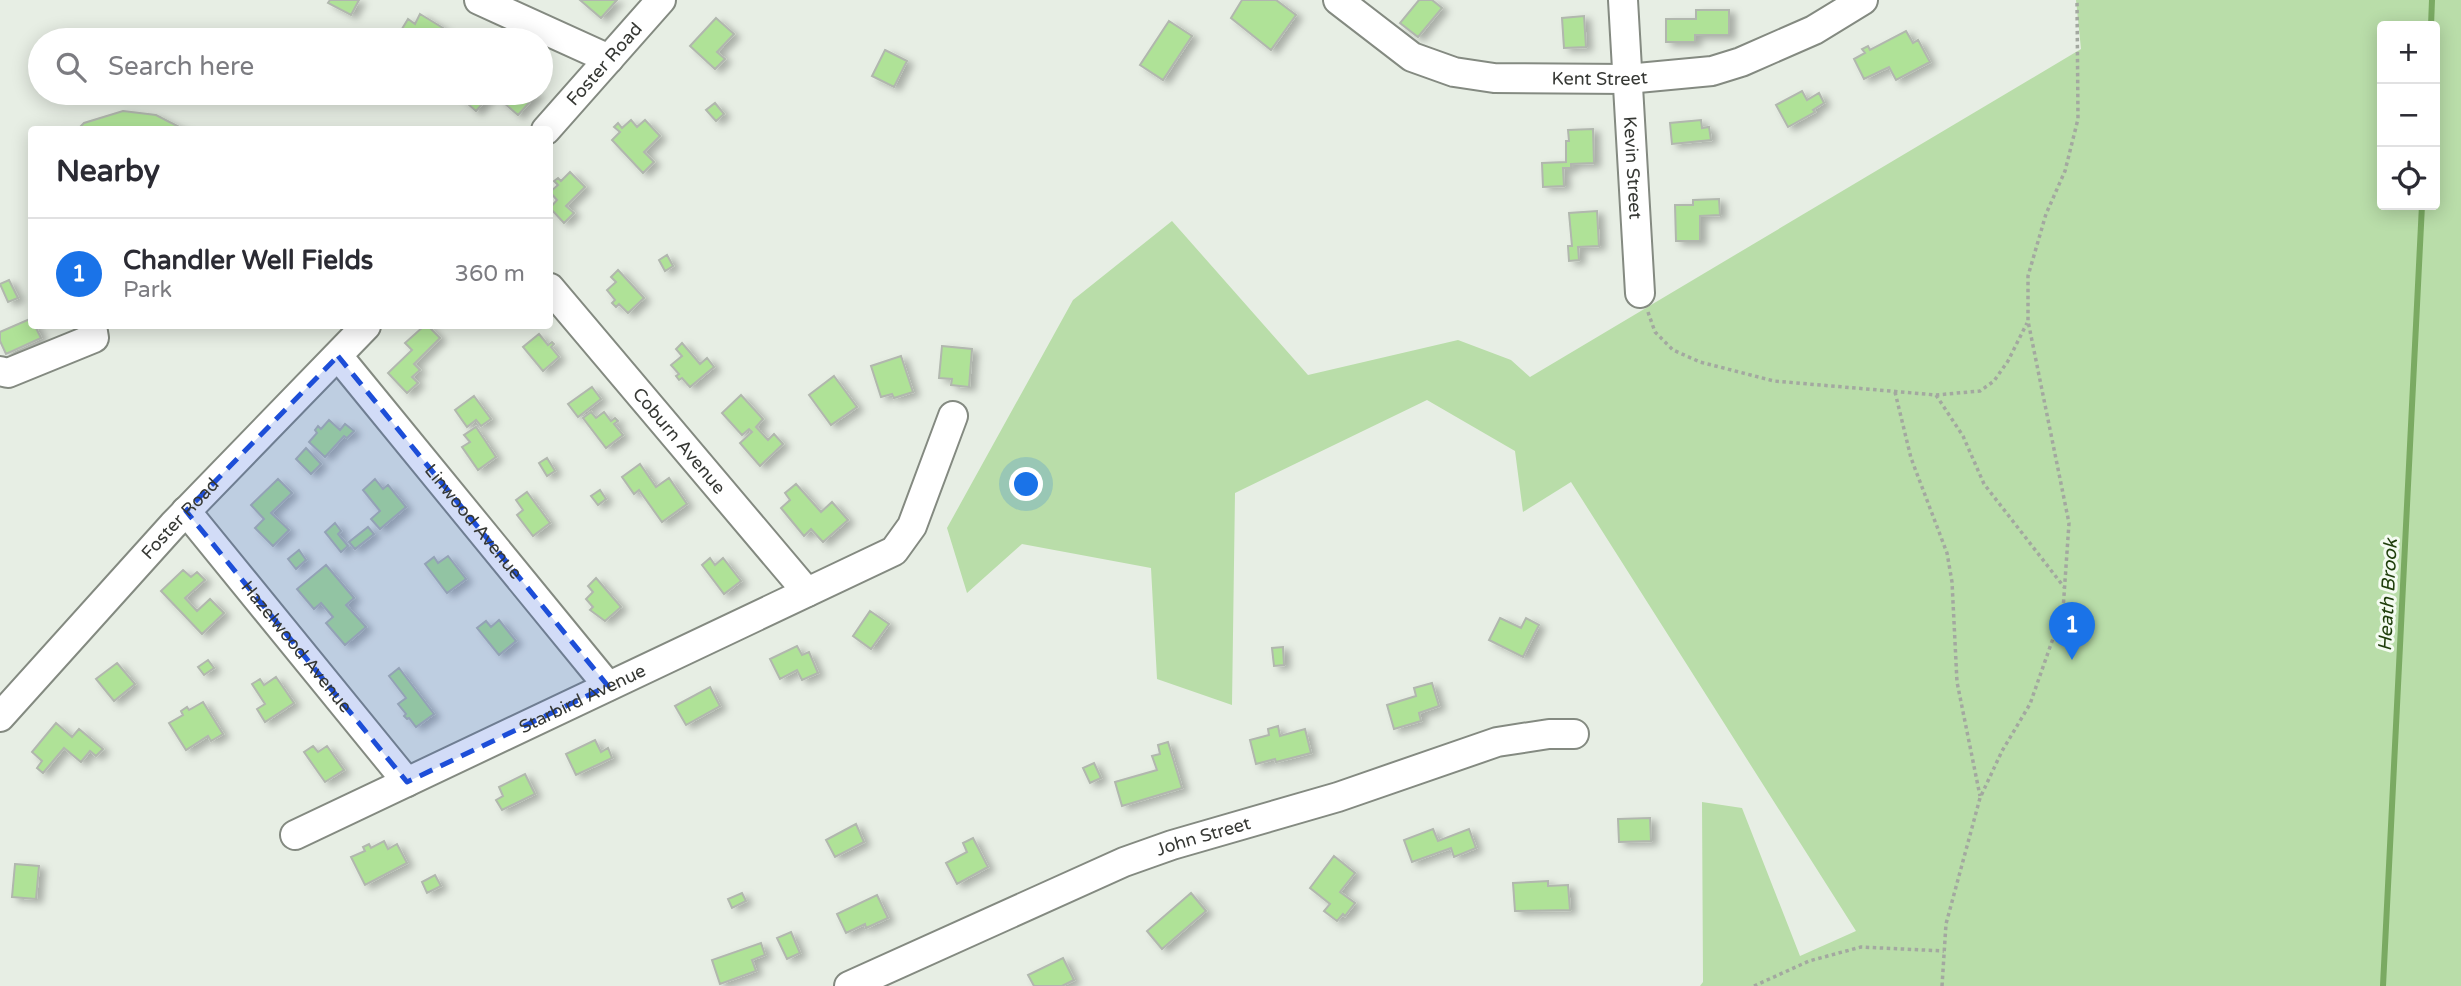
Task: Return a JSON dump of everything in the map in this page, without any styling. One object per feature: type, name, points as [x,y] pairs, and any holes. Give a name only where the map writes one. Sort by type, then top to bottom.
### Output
[{"type":"street","points":[[479,0],[542,28]]},
{"type":"street","name":"Foster Road","points":[[550,126],[661,0]]},
{"type":"street","name":"Kent Street","points":[[1338,0],[1412,57],[1454,72],[1494,78],[1627,79],[1712,71],[1741,62],[1814,30],[1863,0]]},
{"type":"street","name":"Kevin Street","points":[[1623,0],[1640,293]]},
{"type":"street","points":[[553,33],[609,58]]},
{"type":"street","name":"Coburn Avenue","points":[[553,292],[807,592]]},
{"type":"street","points":[[0,371],[8,373],[94,338],[92,329]]},
{"type":"street","name":"Foster Road","points":[[0,717],[186,511],[363,329]]},
{"type":"street","name":"Linwood Avenue","points":[[338,356],[608,686]]},
{"type":"street","name":"Starbird Avenue","points":[[295,835],[894,551],[912,526],[953,416]]},
{"type":"street","name":"Hazelwood Avenue","points":[[186,511],[407,782]]},
{"type":"street","name":"John Street","points":[[849,986],[1124,862],[1172,845],[1338,797],[1497,742],[1549,734],[1574,734]]},
{"type":"path","points":[[1942,986],[1946,924],[1980,798],[2002,751],[2030,704],[2063,610],[2068,523],[2028,321],[2028,276],[2046,214],[2065,171],[2078,120],[2077,0]]},
{"type":"path","points":[[1640,293],[1655,332],[1673,349],[1700,362],[1774,382],[1936,395],[1980,391],[1994,381],[2008,361],[2028,321]]},
{"type":"path","points":[[1895,391],[1911,458],[1947,553],[1952,582],[1957,682],[1980,798]]},
{"type":"path","points":[[1936,395],[1963,436],[1984,484],[2065,587]]},
{"type":"path","points":[[1754,986],[1809,961],[1861,947],[1944,951]]},
{"type":"highlighted area","points":[[338,356],[608,686],[407,782],[186,511]]},
{"type":"green space","points":[[2076,0],[2461,0],[2461,986],[1700,986],[1703,982],[1702,802],[1742,808],[1800,956],[1856,931],[1571,482],[1523,512],[1515,451],[1427,400],[1235,493],[1232,705],[1157,679],[1151,568],[1022,544],[967,593],[947,528],[1073,300],[1172,221],[1308,375],[1458,340],[1511,360],[1530,377],[2081,49]]},
{"type":"building","points":[[330,0],[359,0],[351,15],[328,3]]},
{"type":"building","points":[[580,0],[617,0],[601,18]]},
{"type":"building","points":[[1242,0],[1276,0],[1296,15],[1271,50],[1231,18]]},
{"type":"building","points":[[1419,0],[1432,0],[1442,8],[1418,37],[1400,23]]},
{"type":"building","points":[[1696,10],[1729,10],[1729,35],[1695,35],[1695,42],[1666,42],[1666,19],[1696,19]]},
{"type":"building","points":[[420,14],[443,28],[403,28],[408,19],[415,24]]},
{"type":"building","points":[[1584,16],[1586,47],[1564,48],[1562,18]]},
{"type":"building","points":[[716,18],[734,34],[717,52],[725,59],[715,69],[690,46]]},
{"type":"building","points":[[1169,21],[1192,36],[1163,80],[1140,65]]},
{"type":"building","points":[[1906,31],[1913,43],[1918,40],[1930,62],[1896,80],[1889,67],[1864,79],[1854,59],[1865,53],[1862,49],[1868,46],[1870,50]]},
{"type":"building","points":[[885,50],[907,61],[894,87],[872,76]]},
{"type":"building","points":[[1802,91],[1807,100],[1819,93],[1824,103],[1813,110],[1815,112],[1788,127],[1776,105]]},
{"type":"building","points":[[715,103],[724,114],[716,121],[706,110]]},
{"type":"building","points":[[469,105],[481,105],[476,111]]},
{"type":"building","points":[[506,105],[527,105],[518,115]]},
{"type":"building","points":[[123,111],[156,115],[177,126],[81,126]]},
{"type":"building","points":[[631,120],[637,127],[645,120],[660,136],[644,152],[654,162],[643,173],[612,140],[620,132],[614,127],[618,123],[622,128]]},
{"type":"building","points":[[1701,120],[1702,128],[1709,127],[1711,140],[1672,144],[1670,123]]},
{"type":"building","points":[[1593,129],[1594,163],[1571,164],[1571,168],[1563,168],[1564,186],[1543,187],[1542,163],[1566,162],[1568,130]]},
{"type":"building","points":[[570,172],[585,187],[566,206],[574,213],[564,223],[553,211],[553,205],[557,200],[553,195],[553,189],[558,185],[554,181],[558,178],[561,181]]},
{"type":"building","points":[[1719,199],[1720,215],[1700,216],[1700,241],[1676,241],[1675,205],[1693,205],[1693,200]]},
{"type":"building","points":[[1597,211],[1599,246],[1578,247],[1579,260],[1569,261],[1568,246],[1572,246],[1569,213]]},
{"type":"building","points":[[667,255],[673,266],[665,271],[659,260]]},
{"type":"building","points":[[618,270],[644,298],[628,313],[619,304],[616,307],[612,303],[615,300],[607,290],[616,282],[611,277]]},
{"type":"building","points":[[9,280],[18,298],[8,302],[0,284]]},
{"type":"building","points":[[28,320],[28,329],[36,329],[41,338],[6,354],[0,341],[0,332]]},
{"type":"building","points":[[421,329],[431,329],[440,338],[414,364],[420,370],[412,377],[418,383],[407,393],[388,373],[412,350],[405,343]]},
{"type":"building","points":[[539,334],[548,345],[552,342],[554,344],[551,347],[559,357],[543,371],[523,347]]},
{"type":"building","points":[[682,343],[700,364],[707,358],[714,367],[690,387],[682,378],[679,380],[676,376],[679,374],[671,365],[682,356],[676,349]]},
{"type":"building","points":[[942,346],[972,349],[969,387],[951,385],[952,379],[939,378]]},
{"type":"building","points":[[901,356],[913,392],[894,398],[892,394],[881,397],[871,366]]},
{"type":"building","points":[[834,376],[857,407],[831,425],[809,395]]},
{"type":"building","points":[[592,387],[601,399],[578,417],[568,404]]},
{"type":"building","points":[[741,395],[763,419],[756,427],[768,440],[774,434],[783,444],[760,466],[740,443],[752,432],[749,429],[742,435],[722,413]]},
{"type":"building","points":[[474,396],[491,419],[481,426],[476,420],[467,427],[455,410]]},
{"type":"building","points":[[591,412],[596,418],[604,412],[611,421],[615,418],[618,421],[614,424],[623,435],[606,448],[583,418]]},
{"type":"building","points":[[329,420],[340,430],[345,424],[354,431],[347,438],[344,436],[325,457],[309,442],[317,433],[315,430],[318,426],[321,429]]},
{"type":"building","points":[[476,427],[496,457],[478,470],[462,447],[470,442],[464,435]]},
{"type":"building","points":[[306,448],[321,464],[311,474],[296,459]]},
{"type":"building","points":[[547,458],[555,471],[547,476],[539,463]]},
{"type":"building","points":[[640,464],[656,487],[669,478],[687,504],[662,522],[639,490],[634,494],[622,477]]},
{"type":"building","points":[[278,479],[292,493],[271,513],[289,530],[273,546],[255,528],[264,519],[251,505]]},
{"type":"building","points":[[375,479],[383,489],[388,485],[406,507],[380,529],[371,519],[380,511],[363,490]]},
{"type":"building","points":[[796,484],[821,512],[832,502],[848,520],[823,542],[811,529],[804,536],[781,508],[790,500],[785,493]]},
{"type":"building","points":[[600,490],[606,499],[598,505],[591,496]]},
{"type":"building","points":[[527,492],[550,523],[533,536],[517,515],[523,510],[516,500]]},
{"type":"building","points":[[335,523],[341,531],[338,534],[348,546],[341,552],[325,532]]},
{"type":"building","points":[[368,527],[374,534],[355,549],[349,542]]},
{"type":"building","points":[[299,550],[306,560],[296,569],[288,559]]},
{"type":"building","points":[[448,556],[466,579],[447,593],[425,564],[434,557],[438,563]]},
{"type":"building","points":[[710,558],[715,565],[723,558],[741,581],[724,594],[702,565]]},
{"type":"building","points":[[326,565],[354,598],[346,605],[366,627],[345,645],[326,623],[333,617],[321,603],[314,609],[297,589]]},
{"type":"building","points":[[183,570],[191,577],[197,572],[205,580],[185,598],[197,611],[210,599],[224,613],[202,634],[161,591]]},
{"type":"building","points":[[596,578],[621,607],[605,621],[590,610],[593,607],[586,599],[593,592],[588,586]]},
{"type":"building","points":[[870,611],[889,624],[871,649],[853,636]]},
{"type":"building","points":[[1500,618],[1521,628],[1526,618],[1539,625],[1523,657],[1489,640]]},
{"type":"building","points":[[499,620],[516,641],[499,655],[477,628],[486,621],[491,627]]},
{"type":"building","points":[[797,646],[802,655],[809,652],[818,673],[802,680],[797,670],[780,679],[770,659]]},
{"type":"building","points":[[1283,647],[1284,665],[1274,666],[1272,648]]},
{"type":"building","points":[[208,660],[214,668],[204,675],[198,667]]},
{"type":"building","points":[[117,663],[135,684],[114,701],[96,679]]},
{"type":"building","points":[[399,668],[434,714],[416,727],[404,716],[406,714],[398,704],[406,698],[389,676]]},
{"type":"building","points":[[276,677],[294,703],[265,722],[257,709],[265,704],[252,684],[260,679],[264,685]]},
{"type":"building","points":[[1432,683],[1439,706],[1419,713],[1421,721],[1394,729],[1387,705],[1416,696],[1414,688]]},
{"type":"building","points":[[710,687],[720,706],[686,725],[675,706]]},
{"type":"building","points":[[203,702],[223,734],[211,741],[208,736],[186,750],[169,723],[183,715],[181,711],[187,707],[189,710]]},
{"type":"building","points":[[56,723],[72,737],[79,729],[103,749],[96,756],[90,751],[81,762],[64,748],[43,773],[37,768],[42,761],[32,752]]},
{"type":"building","points":[[1278,726],[1280,736],[1305,729],[1311,753],[1256,764],[1250,740],[1269,735],[1268,729]]},
{"type":"building","points":[[595,740],[601,752],[608,748],[612,758],[576,775],[566,754]]},
{"type":"building","points":[[1168,742],[1182,788],[1122,806],[1115,782],[1157,770],[1152,756],[1160,754],[1158,745]]},
{"type":"building","points":[[313,746],[318,752],[327,746],[344,770],[325,782],[304,752]]},
{"type":"building","points":[[1094,763],[1101,778],[1090,783],[1083,768]]},
{"type":"building","points":[[525,774],[535,794],[502,810],[496,800],[503,796],[499,787]]},
{"type":"building","points":[[1650,818],[1651,841],[1619,842],[1618,819]]},
{"type":"building","points":[[856,824],[864,842],[835,857],[826,840]]},
{"type":"building","points":[[1433,829],[1438,841],[1469,829],[1476,848],[1454,857],[1451,848],[1412,862],[1404,840]]},
{"type":"building","points":[[973,838],[988,867],[957,884],[946,863],[967,852],[963,843]]},
{"type":"building","points":[[384,841],[388,849],[397,844],[407,863],[365,885],[351,857],[365,851],[363,847],[369,844],[371,848]]},
{"type":"building","points":[[1334,856],[1355,873],[1340,892],[1355,903],[1345,916],[1343,914],[1337,921],[1324,911],[1330,904],[1310,888]]},
{"type":"building","points":[[15,864],[39,866],[36,899],[12,897]]},
{"type":"building","points":[[435,875],[441,886],[427,893],[422,882]]},
{"type":"building","points":[[1548,881],[1548,886],[1568,885],[1570,910],[1515,911],[1513,883]]},
{"type":"building","points":[[742,893],[746,901],[732,908],[728,899]]},
{"type":"building","points":[[1191,893],[1206,911],[1162,949],[1147,931]]},
{"type":"building","points":[[877,895],[888,918],[846,933],[837,914]]},
{"type":"building","points":[[791,932],[800,953],[787,959],[777,938]]},
{"type":"building","points":[[761,943],[765,955],[752,960],[756,971],[720,984],[712,960]]},
{"type":"building","points":[[1063,958],[1074,980],[1062,986],[1034,986],[1028,975]]},
{"type":"waterway","name":"Heath Brook","points":[[2431,21],[2432,0]]},
{"type":"waterway","name":"Heath Brook","points":[[2383,986],[2422,210]]},
{"type":"place","name":"Chandler Well Fields","points":[[2072,660]]}]
